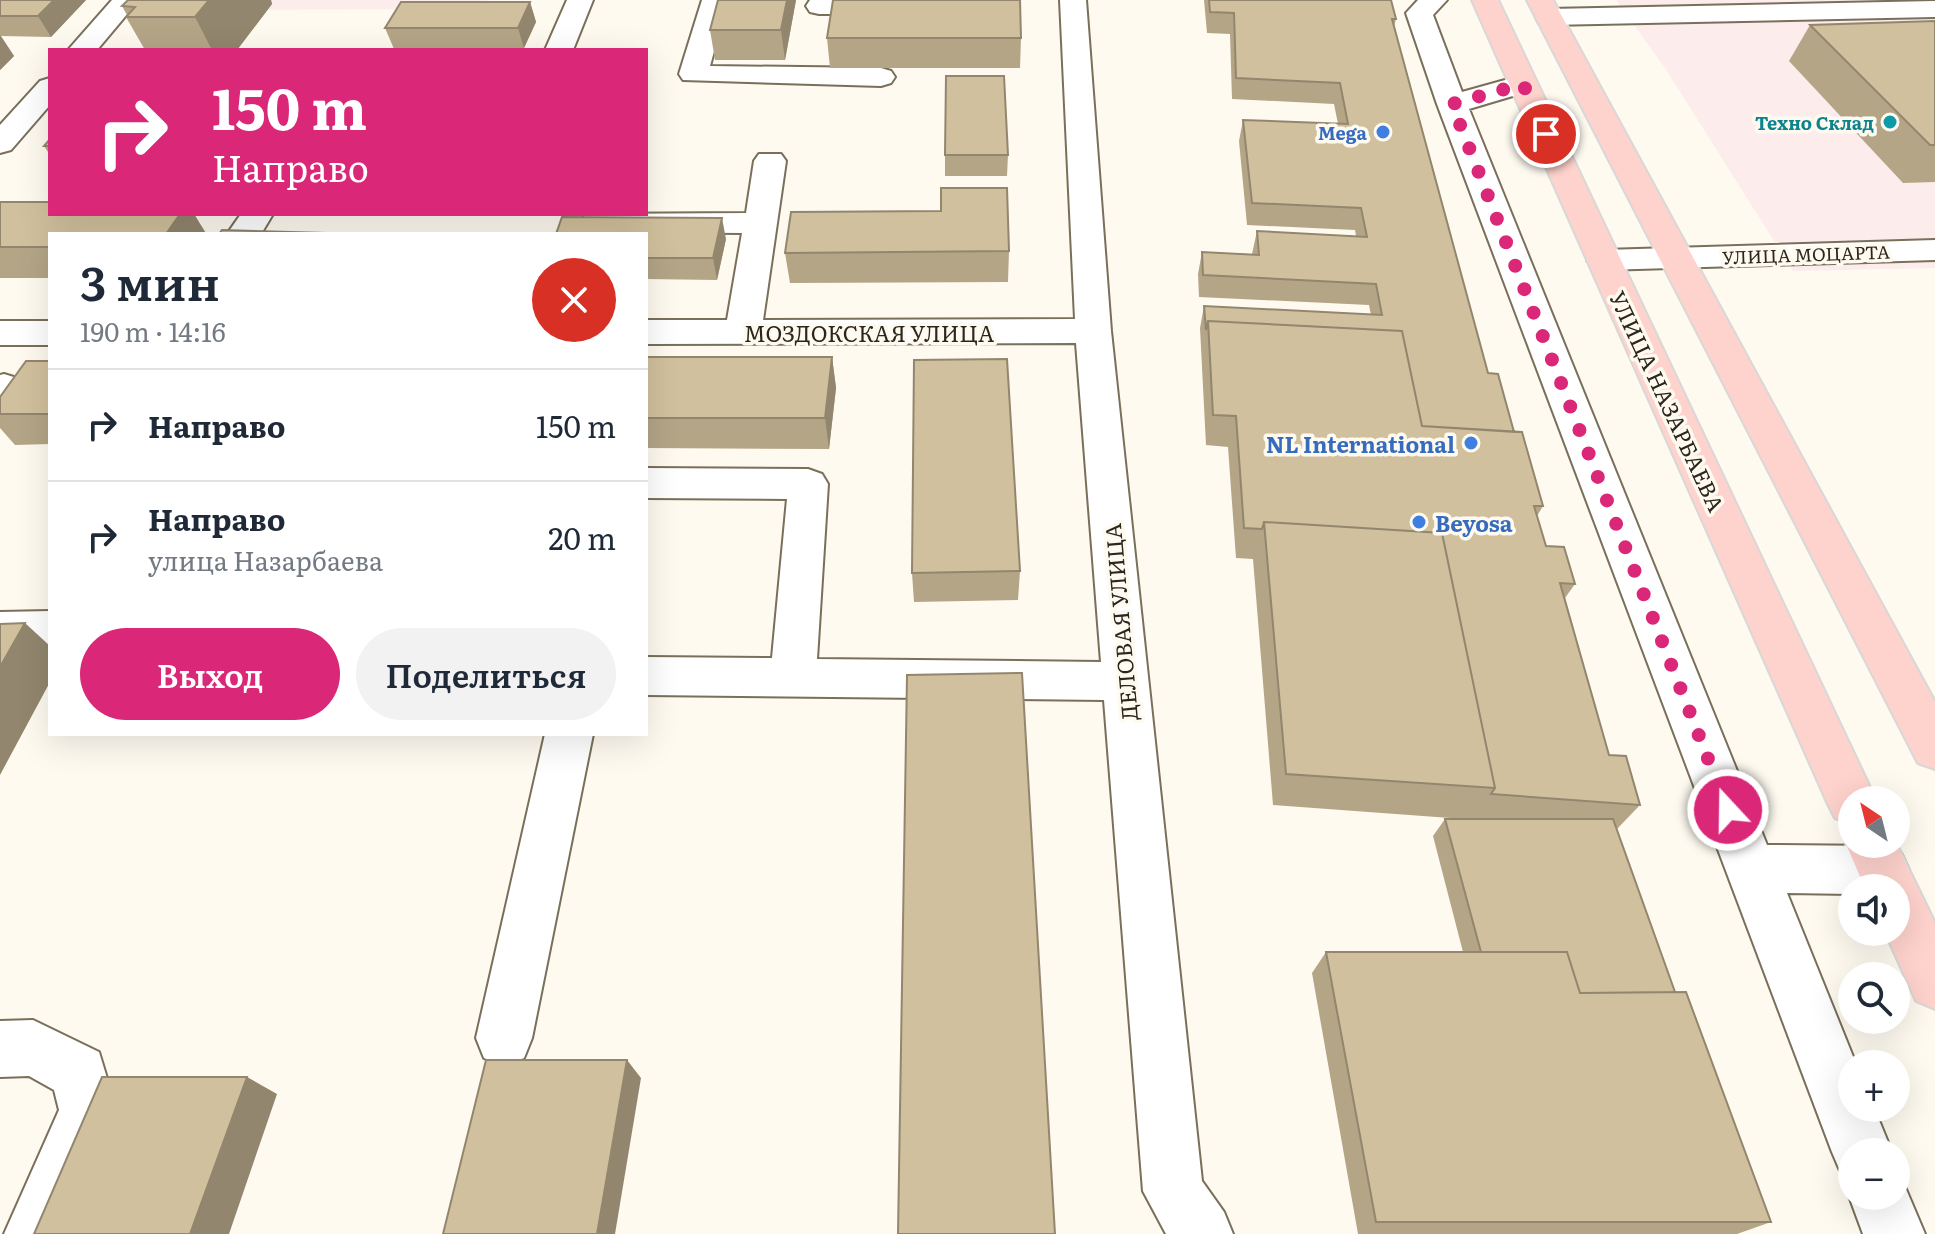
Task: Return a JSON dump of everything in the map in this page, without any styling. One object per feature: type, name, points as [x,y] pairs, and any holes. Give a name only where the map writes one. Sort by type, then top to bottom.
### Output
[{"type":"main road","name":"УЛИЦА НАЗАРБАЕВА","points":[[1485,0],[1845,786]]},
{"type":"main road","points":[[1545,8],[1935,748]]},
{"type":"main road","points":[[1910,927],[1935,982]]},
{"type":"street","points":[[84,48],[126,0]]},
{"type":"street","points":[[560,48],[580,0]]},
{"type":"street","points":[[715,0],[693,74],[812,53],[881,77]]},
{"type":"street","points":[[812,53],[820,3],[960,6],[960,0]]},
{"type":"street","name":"ДЕЛОВАЯ УЛИЦА","points":[[1073,0],[1093,331],[1173,1191],[1202,1234]]},
{"type":"street","points":[[1434,0],[1419,13],[1452,104],[1857,1138]]},
{"type":"street","points":[[1545,8],[1935,9]]},
{"type":"street","points":[[1452,104],[1523,84]]},
{"type":"street","points":[[0,144],[48,89]]},
{"type":"street","points":[[743,332],[770,161]]},
{"type":"street","points":[[600,216],[598,222],[760,223]]},
{"type":"street","name":"УЛИЦА МОЦАРТА","points":[[1604,260],[1935,250]]},
{"type":"street","name":"МОЗДОКСКАЯ УЛИЦА","points":[[648,332],[1093,331]]},
{"type":"street","points":[[0,333],[48,333]]},
{"type":"street","points":[[648,483],[808,484],[793,677]]},
{"type":"street","points":[[0,630],[48,629]]},
{"type":"street","points":[[648,676],[1125,681]]},
{"type":"street","points":[[504,1038],[569,736]]},
{"type":"street","points":[[1751,869],[1864,874]]},
{"type":"street","points":[[0,1049],[33,1048],[79,1072],[88,1111],[35,1234]]},
{"type":"street","points":[[1885,1210],[1894,1234]]},
{"type":"shaded area","points":[[187,0],[488,0],[483,9],[179,10]]},
{"type":"shaded area","points":[[1616,0],[1935,0],[1935,268],[1793,271],[1665,68]]},
{"type":"building","points":[[0,0],[54,0],[38,16],[0,16]]},
{"type":"building","points":[[128,0],[209,0],[195,17],[126,17],[135,7],[122,6]]},
{"type":"building","points":[[718,0],[787,0],[781,30],[710,30]]},
{"type":"building","points":[[833,0],[1020,0],[1021,38],[827,38]]},
{"type":"building","points":[[1209,0],[1391,0],[1396,19],[1392,19],[1488,373],[1498,374],[1514,432],[1422,426],[1402,331],[1208,321],[1206,330],[1204,306],[1382,315],[1376,284],[1203,275],[1202,252],[1259,255],[1257,231],[1367,237],[1361,208],[1252,203],[1243,120],[1348,124],[1340,83],[1236,78],[1234,13],[1210,12]]},
{"type":"building","points":[[401,2],[530,2],[518,28],[385,28]]},
{"type":"building","points":[[1935,21],[1935,145],[1930,145],[1810,25]]},
{"type":"building","points":[[946,76],[1004,76],[1008,155],[945,155]]},
{"type":"building","points":[[941,188],[1007,188],[1009,251],[785,253],[791,212],[941,211]]},
{"type":"building","points":[[0,202],[48,202],[48,216],[179,216],[167,232],[48,232],[48,247],[0,247]]},
{"type":"building","points":[[562,217],[722,218],[713,258],[648,258],[648,232],[557,232]]},
{"type":"building","points":[[222,230],[293,232],[220,232]]},
{"type":"building","points":[[1208,321],[1402,331],[1422,426],[1522,432],[1543,506],[1534,506],[1546,546],[1564,547],[1575,584],[1560,583],[1609,755],[1626,756],[1640,805],[1491,794],[1495,788],[1442,533],[1264,522],[1262,529],[1244,528],[1236,416],[1213,415]]},
{"type":"building","points":[[648,357],[832,357],[825,418],[648,418]]},
{"type":"building","points":[[1007,359],[1020,571],[912,573],[914,360]]},
{"type":"building","points":[[26,361],[48,361],[48,414],[0,414],[0,397]]},
{"type":"building","points":[[1264,522],[1442,533],[1495,788],[1286,774]]},
{"type":"building","points":[[25,623],[0,667],[0,624]]},
{"type":"building","points":[[1022,673],[1055,1234],[898,1234],[907,675]]},
{"type":"building","points":[[1445,819],[1613,819],[1675,992],[1580,993],[1567,952],[1481,952]]},
{"type":"building","points":[[1326,952],[1567,952],[1580,993],[1686,992],[1771,1222],[1376,1222]]},
{"type":"building","points":[[486,1060],[627,1060],[597,1234],[443,1234]]},
{"type":"building","points":[[102,1077],[247,1077],[190,1234],[34,1234]]},
{"type":"place","name":"Техно Склад","points":[[1890,122]]},
{"type":"place","name":"Mega","points":[[1383,132]]},
{"type":"place","name":"NL International","points":[[1471,443]]},
{"type":"place","name":"Beyosa","points":[[1419,522]]},
{"type":"route","points":[[1546,134],[1523,84],[1452,104],[1728,810]]}]
